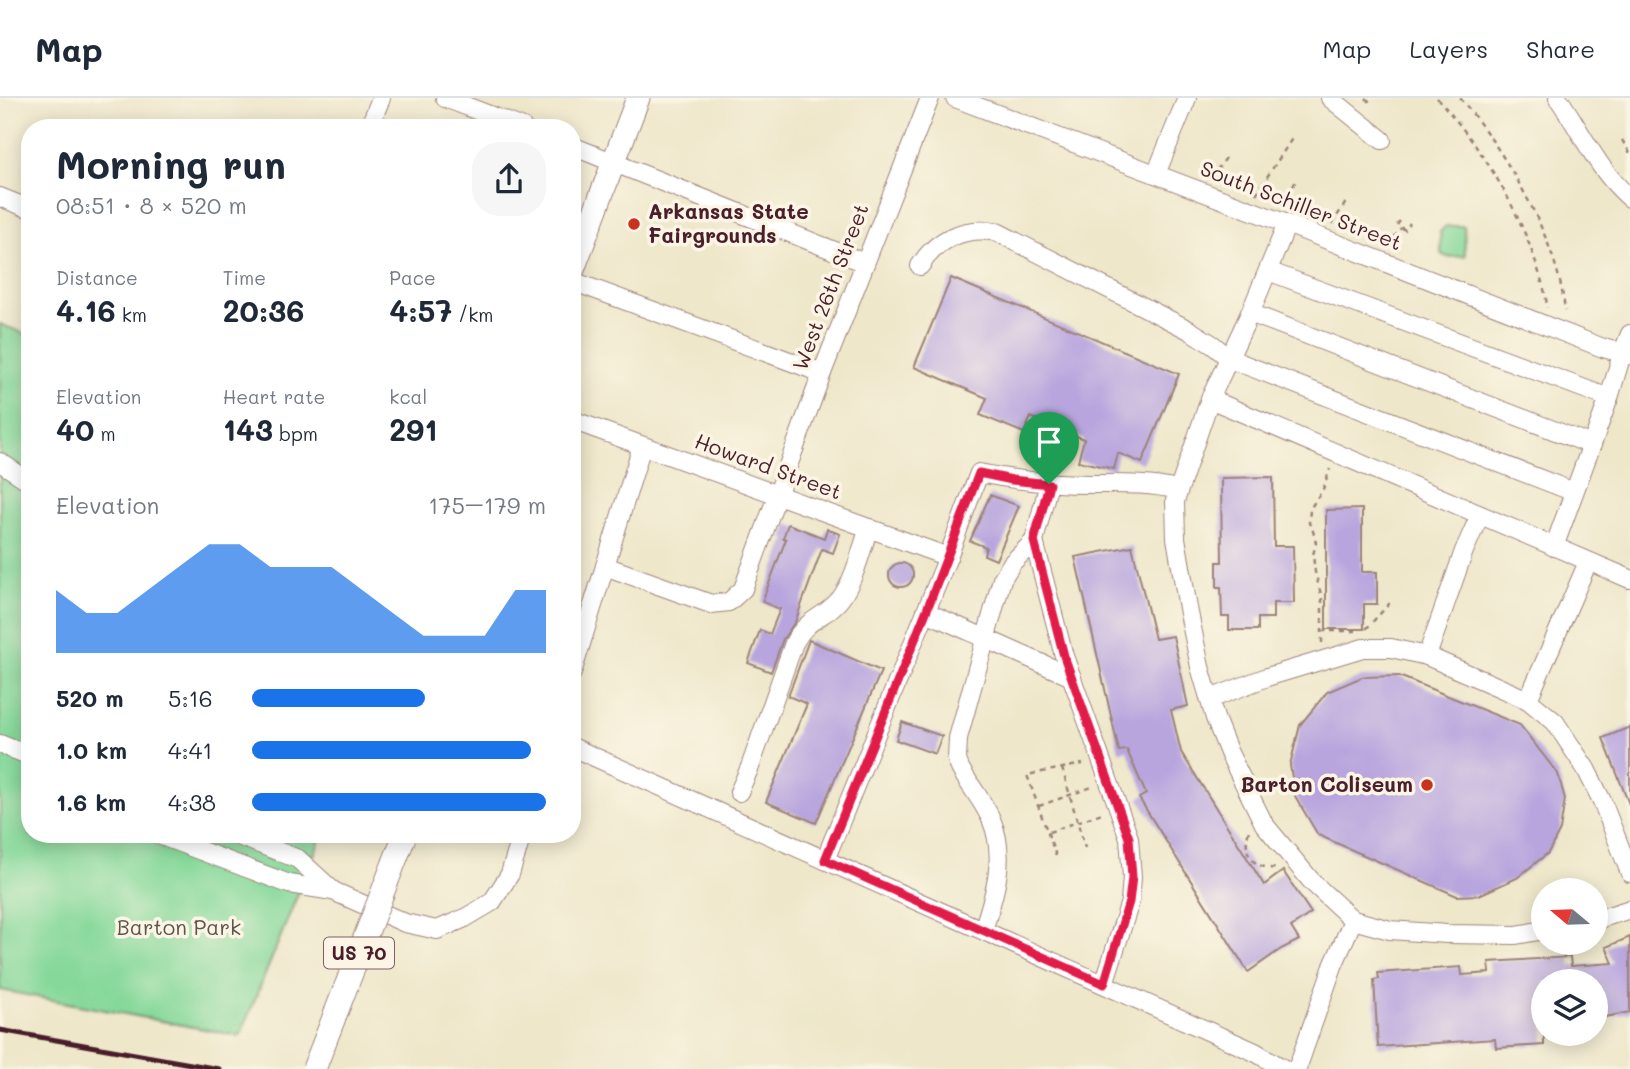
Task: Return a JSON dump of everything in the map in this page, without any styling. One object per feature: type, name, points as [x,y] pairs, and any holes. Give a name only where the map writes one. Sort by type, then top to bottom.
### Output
[{"type":"main road","points":[[581,248],[638,98]]},
{"type":"main road","name":"US 70","points":[[314,1069],[401,843]]},
{"type":"street","points":[[373,119],[381,98]]},
{"type":"street","points":[[445,98],[500,119]]},
{"type":"street","name":"West 26th Street","points":[[605,566],[711,604],[729,603],[743,589],[822,373],[930,98]]},
{"type":"street","name":"South Schiller Street","points":[[955,98],[1626,354]]},
{"type":"street","points":[[1156,174],[1187,98]]},
{"type":"street","points":[[1330,98],[1382,140]]},
{"type":"street","points":[[1558,98],[1592,154],[1613,182],[1630,198]]},
{"type":"street","points":[[581,150],[865,262]]},
{"type":"street","points":[[0,197],[21,205]]},
{"type":"street","points":[[1283,222],[1268,271],[1210,399],[1178,490],[1174,512],[1200,667],[1228,751],[1264,824],[1313,883],[1353,920],[1390,930],[1516,935],[1531,932]]},
{"type":"street","points":[[920,266],[933,250],[954,235],[974,230],[996,232],[1189,330],[1230,359],[1574,492]]},
{"type":"street","points":[[1268,271],[1609,398]]},
{"type":"street","points":[[581,284],[822,373]]},
{"type":"street","points":[[1250,313],[1592,445]]},
{"type":"street","points":[[1554,547],[1626,354],[1630,334]]},
{"type":"street","points":[[1210,399],[1630,579]]},
{"type":"street","name":"Howard Street","points":[[581,423],[948,557]]},
{"type":"street","points":[[581,644],[642,446]]},
{"type":"street","points":[[0,462],[21,476]]},
{"type":"street","points":[[825,860],[948,557],[979,473],[1049,484],[1147,484],[1178,490]]},
{"type":"street","points":[[983,930],[997,883],[998,842],[990,817],[960,768],[957,751],[963,714],[1002,579],[1012,563],[1034,541],[1049,484]]},
{"type":"street","points":[[1427,656],[1436,626],[1480,515]]},
{"type":"street","points":[[739,792],[798,636],[815,617],[832,608],[842,597],[869,528]]},
{"type":"street","points":[[1034,541],[1072,677],[1129,838],[1132,877],[1127,913],[1104,984]]},
{"type":"street","points":[[1528,701],[1588,562]]},
{"type":"street","points":[[926,612],[1072,677]]},
{"type":"street","points":[[1210,699],[1267,677],[1363,648],[1376,647],[1427,656],[1528,701],[1555,722],[1586,769],[1630,873]]},
{"type":"street","points":[[0,744],[21,752]]},
{"type":"street","points":[[581,751],[1255,1052],[1284,1069]]},
{"type":"street","points":[[180,843],[289,884],[333,891],[405,923],[437,930],[492,902],[510,874],[520,843]]},
{"type":"street","points":[[257,843],[298,859],[333,891]]},
{"type":"street","points":[[1608,916],[1630,909]]},
{"type":"street","points":[[1297,1069],[1333,966],[1353,920]]},
{"type":"path","points":[[1366,98],[1370,102]]},
{"type":"path","points":[[1437,98],[1465,129],[1500,181],[1526,236],[1543,286],[1547,304],[1547,325]]},
{"type":"path","points":[[1460,98],[1504,157],[1534,214],[1563,293],[1565,311]]},
{"type":"path","points":[[1247,209],[1293,137]]},
{"type":"path","points":[[1622,140],[1630,153]]},
{"type":"path","points":[[1199,190],[1230,154]]},
{"type":"path","points":[[1283,222],[1295,182]]},
{"type":"path","points":[[1323,239],[1348,199]]},
{"type":"path","points":[[1400,221],[1397,225],[1405,230],[1410,223]]},
{"type":"path","points":[[1391,243],[1401,228]]},
{"type":"path","points":[[1322,660],[1322,598],[1313,555],[1316,543],[1309,523],[1310,509],[1323,489],[1336,453]]},
{"type":"path","points":[[1321,631],[1364,631],[1390,604],[1395,604]]},
{"type":"path","points":[[1056,856],[1027,775],[1101,760]]},
{"type":"path","points":[[1062,768],[1086,848]]},
{"type":"path","points":[[1038,806],[1109,781]]},
{"type":"path","points":[[1048,832],[1118,807]]},
{"type":"path","points":[[1259,814],[1247,834],[1249,858],[1254,864],[1273,869],[1298,864]]},
{"type":"green space","points":[[1446,226],[1464,226],[1465,256],[1447,257],[1441,253],[1440,232]]},
{"type":"green space","name":"Barton Park","points":[[0,324],[21,332],[21,843],[319,843],[240,1036],[0,990]]},
{"type":"building","points":[[951,278],[1179,374],[1142,463],[1118,453],[1114,469],[1078,461],[1084,439],[1031,417],[1024,433],[980,415],[987,398],[914,367]]},
{"type":"building","points":[[1273,477],[1274,546],[1293,546],[1294,603],[1273,603],[1273,618],[1258,618],[1258,630],[1229,630],[1229,617],[1222,617],[1221,587],[1217,587],[1217,562],[1222,562],[1221,478]]},
{"type":"building","points":[[990,495],[1019,506],[996,560],[984,555],[986,547],[970,541]]},
{"type":"building","points":[[1362,509],[1362,572],[1377,572],[1377,604],[1364,604],[1364,629],[1326,629],[1326,510]]},
{"type":"building","points":[[788,524],[824,538],[827,529],[840,534],[833,553],[822,549],[795,622],[783,639],[771,672],[748,663],[760,630],[770,634],[780,609],[762,602],[786,539],[783,538]]},
{"type":"building","points":[[1132,546],[1155,639],[1173,636],[1188,706],[1171,710],[1181,752],[1264,885],[1283,871],[1311,913],[1291,927],[1299,940],[1248,972],[1139,798],[1146,794],[1127,750],[1119,751],[1075,557]]},
{"type":"building","points":[[901,563],[910,566],[913,575],[910,584],[901,587],[892,584],[889,575],[892,566]]},
{"type":"building","points":[[809,640],[881,671],[816,823],[766,802],[807,704],[788,696]]},
{"type":"building","name":"Barton Coliseum","points":[[1399,676],[1520,725],[1558,774],[1565,799],[1560,830],[1548,853],[1517,878],[1479,895],[1457,896],[1318,835],[1295,796],[1290,765],[1300,725],[1327,692],[1362,677]]},
{"type":"building","points":[[902,722],[942,736],[935,754],[896,740]]},
{"type":"building","points":[[1630,727],[1630,804],[1629,804],[1603,738]]},
{"type":"building","points":[[1630,937],[1630,1012],[1608,1017],[1608,969],[1531,969],[1531,1046],[1496,1048],[1495,1039],[1378,1047],[1374,980],[1379,979],[1378,973],[1461,967],[1462,975],[1490,973],[1489,962],[1570,957],[1571,966],[1613,963],[1608,946]]},
{"type":"railway","points":[[0,1030],[219,1069]]},
{"type":"place","name":"Arkansas State Fairgrounds","points":[[634,224]]},
{"type":"place","name":"Barton Coliseum","points":[[1427,785]]},
{"type":"route","points":[[979,473],[1049,484],[1034,541],[1064,656],[1129,838],[1132,877],[1129,902],[1104,984],[825,860],[948,557],[979,473]]}]
